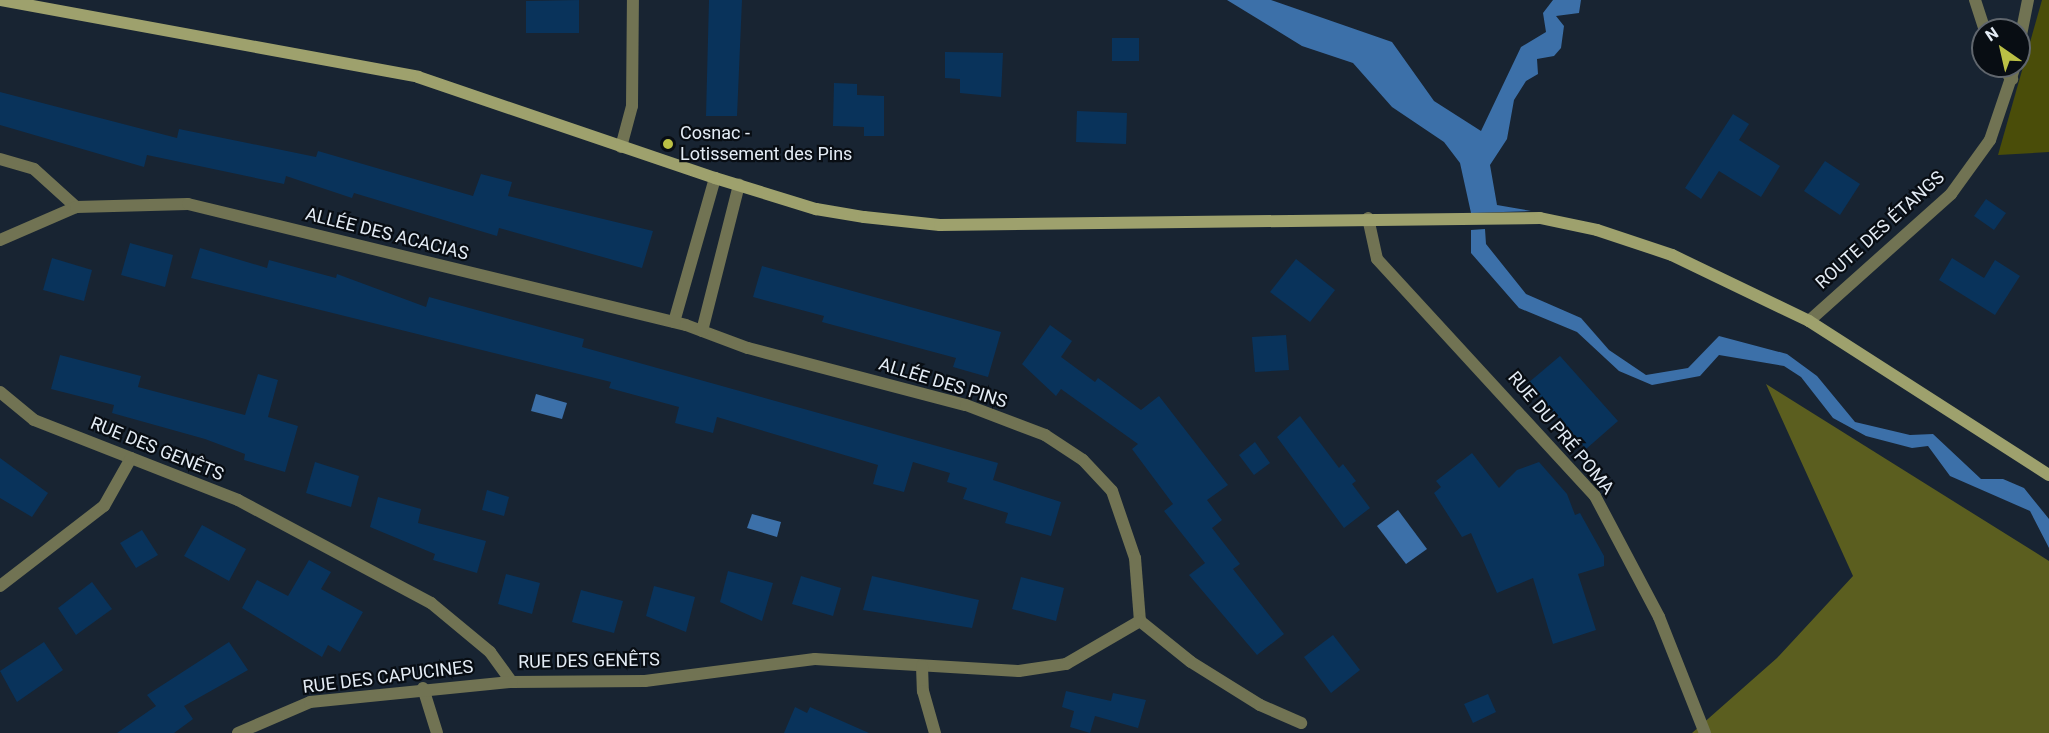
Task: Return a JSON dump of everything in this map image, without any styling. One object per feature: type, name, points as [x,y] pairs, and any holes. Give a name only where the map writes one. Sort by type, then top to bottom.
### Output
[{"type":"street","points":[[0,0],[418,77],[621,147],[816,209],[940,225],[1368,218],[1540,218],[1597,230],[1672,255],[1809,321],[2049,475]]},
{"type":"street","points":[[621,147],[632,106],[633,0]]},
{"type":"street","points":[[1976,0],[1981,18]]},
{"type":"street","points":[[2024,18],[2028,0]]},
{"type":"street","name":"ROUTE DES ÉTANGS","points":[[1809,321],[1951,194],[1989,140],[2012,80]]},
{"type":"street","points":[[0,159],[34,169],[76,207],[0,240]]},
{"type":"street","points":[[680,323],[715,178]]},
{"type":"street","points":[[702,331],[739,185]]},
{"type":"street","name":"ALLÉE DES ACACIAS","points":[[76,207],[188,204],[680,323]]},
{"type":"street","name":"RUE DU PRÉ POMA","points":[[1368,218],[1377,259],[1595,496],[1659,617],[1705,733]]},
{"type":"street","name":"ALLÉE DES PINS","points":[[680,323],[748,348],[966,405],[1045,435],[1083,460],[1112,491],[1135,558],[1140,621]]},
{"type":"street","name":"RUE DES GENÊTS","points":[[0,392],[34,420],[237,500],[431,603],[490,652],[512,682],[645,681],[781,660],[1019,672],[1066,664],[1140,621]]},
{"type":"street","points":[[0,586],[104,506],[131,458]]},
{"type":"street","points":[[1140,621],[1211,674],[1301,723]]},
{"type":"street","points":[[922,666],[923,691],[936,733]]},
{"type":"street","name":"RUE DES CAPUCINES","points":[[238,733],[309,702],[423,688],[512,682]]},
{"type":"street","points":[[423,688],[437,733]]},
{"type":"shaded area","points":[[2042,0],[2049,0],[2049,152],[1998,155],[2020,78],[2031,78],[2031,39]]},
{"type":"shaded area","points":[[1766,384],[2049,561],[2049,733],[1692,733],[1777,658],[1853,576]]},
{"type":"water","points":[[1227,0],[1271,0],[1392,42],[1434,101],[1481,131],[1521,47],[1546,32],[1543,13],[1553,0],[1581,0],[1579,13],[1556,16],[1564,26],[1561,48],[1554,56],[1537,59],[1538,74],[1526,81],[1514,100],[1507,139],[1490,165],[1497,205],[1531,211],[1471,213],[1460,163],[1444,142],[1392,107],[1353,63],[1302,46]]},
{"type":"water","points":[[1485,229],[1486,244],[1526,294],[1581,318],[1609,350],[1646,375],[1688,368],[1719,336],[1787,354],[1817,376],[1855,422],[1910,435],[1933,434],[1981,479],[2003,479],[2024,488],[2049,519],[2049,548],[2030,511],[1950,476],[1928,446],[1912,448],[1866,436],[1833,418],[1801,377],[1784,366],[1719,355],[1700,376],[1652,385],[1619,371],[1577,332],[1519,308],[1471,253],[1471,230]]},
{"type":"water","points":[[536,394],[567,403],[562,419],[531,411]]},
{"type":"water","points":[[1398,510],[1427,549],[1406,564],[1377,526]]},
{"type":"water","points":[[752,514],[781,522],[777,537],[747,528]]},
{"type":"building","points":[[579,0],[579,33],[526,33],[526,1]]},
{"type":"building","points":[[709,0],[742,0],[737,116],[706,116]]},
{"type":"building","points":[[1112,38],[1139,38],[1139,61],[1112,61]]},
{"type":"building","points":[[945,52],[1003,53],[1001,97],[960,93],[960,79],[945,78]]},
{"type":"building","points":[[834,83],[857,84],[857,95],[884,96],[884,136],[864,136],[864,127],[833,126]]},
{"type":"building","points":[[0,92],[177,138],[179,129],[316,157],[318,151],[473,196],[481,174],[512,182],[508,196],[653,231],[642,268],[499,228],[497,236],[354,193],[352,198],[286,176],[284,184],[147,155],[144,167],[0,125]]},
{"type":"building","points":[[1077,111],[1127,113],[1126,144],[1076,142]]},
{"type":"building","points":[[1733,114],[1749,124],[1739,140],[1780,166],[1761,197],[1719,171],[1701,199],[1685,188]]},
{"type":"building","points":[[1825,161],[1860,184],[1840,215],[1804,191]]},
{"type":"building","points":[[1986,199],[2006,213],[1994,230],[1974,216]]},
{"type":"building","points":[[130,243],[173,255],[165,287],[121,275]]},
{"type":"building","points":[[200,248],[267,268],[269,260],[336,278],[337,274],[426,307],[429,297],[584,339],[582,347],[998,463],[993,480],[1061,502],[1051,536],[1005,523],[1008,513],[963,499],[967,488],[947,482],[950,473],[913,462],[904,492],[873,484],[878,465],[717,417],[713,433],[675,423],[679,407],[609,388],[611,382],[191,278]]},
{"type":"building","points":[[52,258],[92,270],[84,301],[43,290]]},
{"type":"building","points":[[1952,258],[1984,278],[1995,260],[2020,276],[1995,315],[1939,280]]},
{"type":"building","points":[[1296,259],[1335,290],[1310,322],[1270,292]]},
{"type":"building","points":[[762,266],[1001,332],[988,377],[953,367],[956,358],[822,322],[824,316],[753,297]]},
{"type":"building","points":[[1050,325],[1072,341],[1061,357],[1095,382],[1098,378],[1141,410],[1159,396],[1228,485],[1207,500],[1222,520],[1212,528],[1240,564],[1233,569],[1284,634],[1257,655],[1189,575],[1205,563],[1164,511],[1173,504],[1132,449],[1138,444],[1061,389],[1056,396],[1022,364]]},
{"type":"building","points":[[1286,335],[1289,370],[1255,372],[1252,337]]},
{"type":"building","points":[[60,355],[141,376],[138,387],[245,415],[258,374],[278,380],[268,417],[298,426],[285,472],[244,460],[245,454],[205,439],[112,413],[114,405],[51,389]]},
{"type":"building","points":[[1560,356],[1618,421],[1586,449],[1528,383]]},
{"type":"building","points":[[1300,416],[1339,468],[1343,464],[1356,481],[1352,484],[1370,508],[1344,528],[1277,437]]},
{"type":"building","points":[[1255,442],[1270,463],[1254,475],[1239,455]]},
{"type":"building","points":[[1472,453],[1499,488],[1517,470],[1539,462],[1567,494],[1575,515],[1580,513],[1604,556],[1604,566],[1578,574],[1596,630],[1553,644],[1533,578],[1497,593],[1471,533],[1462,537],[1434,493],[1441,487],[1436,481]]},
{"type":"building","points":[[0,458],[48,493],[32,517],[0,498]]},
{"type":"building","points":[[315,462],[359,476],[351,507],[306,493]]},
{"type":"building","points":[[487,490],[509,497],[504,516],[482,510]]},
{"type":"building","points":[[378,497],[421,509],[418,523],[486,541],[477,573],[433,560],[435,554],[370,527]]},
{"type":"building","points":[[202,525],[246,549],[229,581],[184,556]]},
{"type":"building","points":[[142,530],[158,555],[136,568],[120,543]]},
{"type":"building","points":[[309,560],[331,572],[321,589],[363,612],[340,652],[328,645],[322,657],[242,608],[257,580],[288,596]]},
{"type":"building","points":[[728,571],[773,583],[762,621],[720,602]]},
{"type":"building","points":[[506,574],[540,583],[532,614],[498,604]]},
{"type":"building","points":[[801,576],[841,588],[833,616],[792,604]]},
{"type":"building","points":[[872,576],[979,600],[972,628],[863,610]]},
{"type":"building","points":[[1021,577],[1064,588],[1056,621],[1012,609]]},
{"type":"building","points":[[92,582],[112,609],[76,635],[58,608]]},
{"type":"building","points":[[654,586],[695,597],[686,632],[646,616]]},
{"type":"building","points":[[581,590],[623,601],[614,633],[572,622]]},
{"type":"building","points":[[1333,635],[1360,670],[1331,693],[1304,657]]},
{"type":"building","points":[[44,642],[63,670],[17,702],[0,671]]},
{"type":"building","points":[[229,642],[248,670],[184,706],[193,719],[174,733],[117,733],[156,706],[147,695]]},
{"type":"building","points":[[1066,691],[1111,701],[1113,693],[1146,700],[1138,728],[1095,716],[1090,733],[1070,727],[1074,711],[1062,707]]},
{"type":"building","points":[[1488,694],[1496,712],[1473,723],[1464,704]]},
{"type":"building","points":[[795,707],[807,713],[810,707],[869,733],[784,733]]},
{"type":"place","name":"Cosnac - Lotissement des Pins","points":[[668,144]]}]
